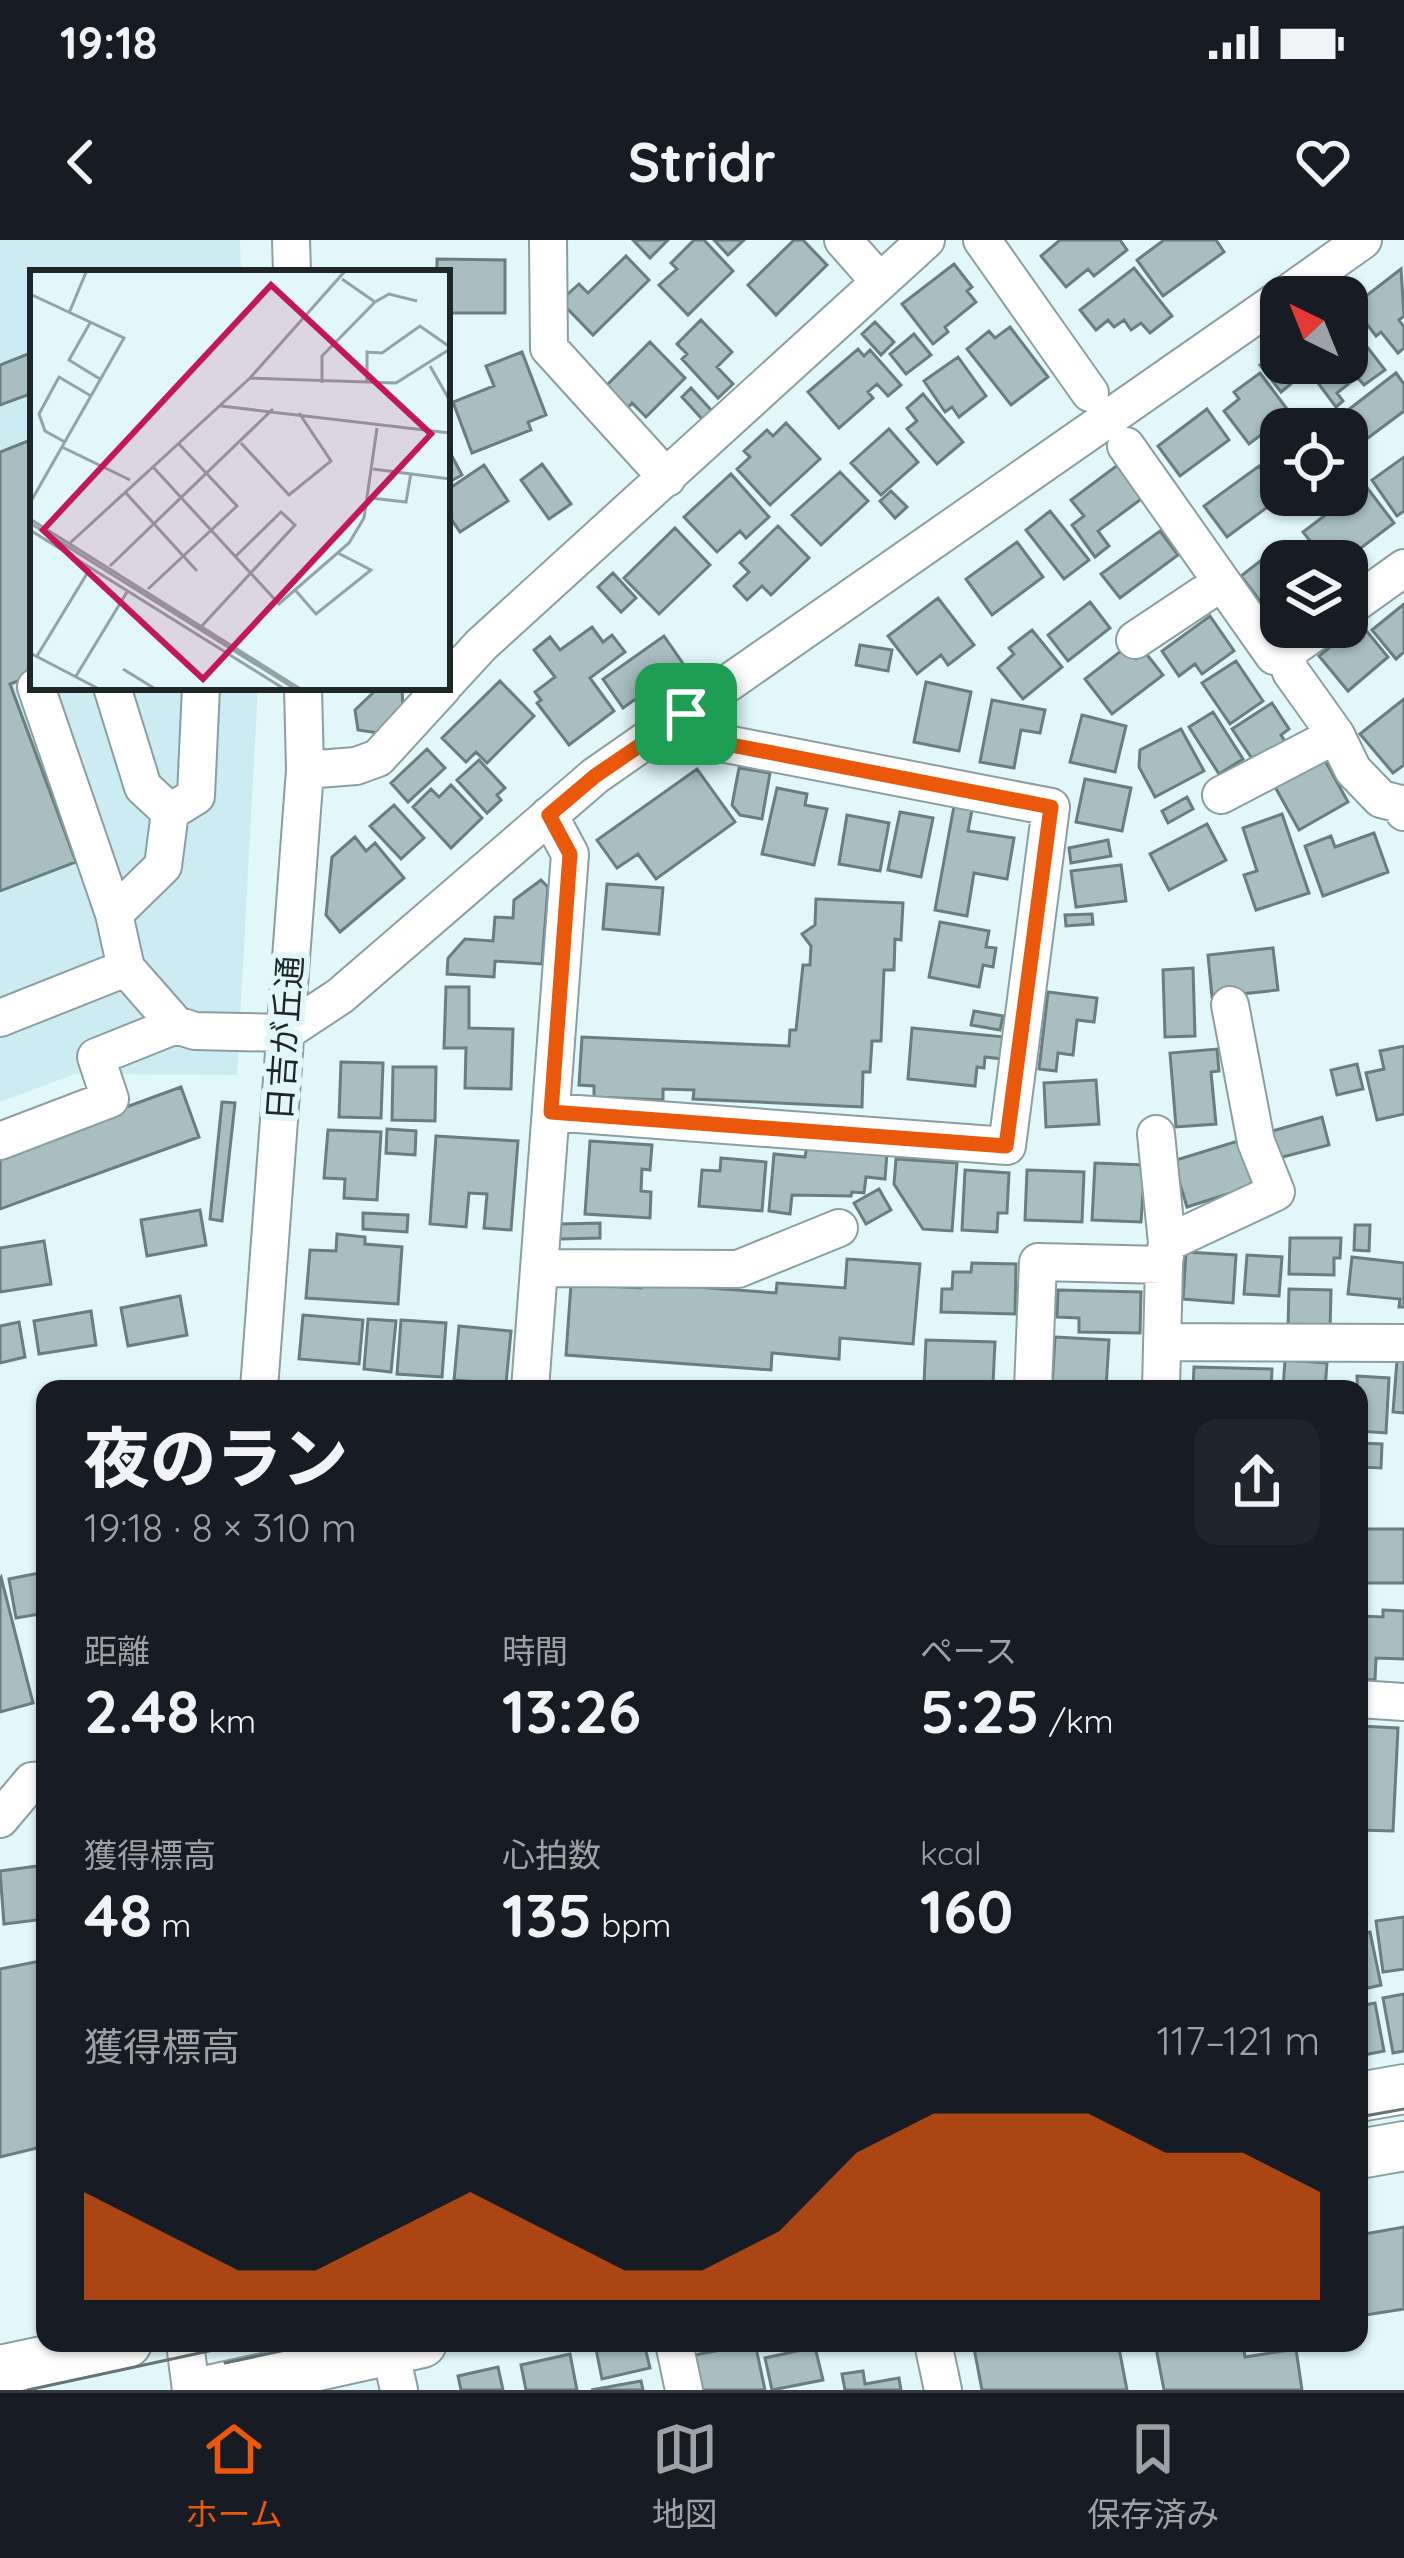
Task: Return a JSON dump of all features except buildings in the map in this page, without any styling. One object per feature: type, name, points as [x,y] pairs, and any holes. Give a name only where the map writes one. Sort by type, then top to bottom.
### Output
[{"type":"main road","points":[[1368,2095],[1404,2089]]},
{"type":"main road","points":[[1368,2152],[1404,2146]]},
{"type":"main road","points":[[0,2370],[85,2352]]},
{"type":"main road","points":[[209,2390],[404,2361]]},
{"type":"street","points":[[291,240],[292,270]]},
{"type":"street","points":[[548,240],[550,349],[667,478]]},
{"type":"street","points":[[843,240],[880,281]]},
{"type":"street","points":[[450,680],[482,645],[926,240]]},
{"type":"street","points":[[982,240],[1090,393]]},
{"type":"street","points":[[1313,276],[1363,240]]},
{"type":"street","points":[[37,690],[114,914],[126,968],[176,1025],[195,1031],[284,1033],[340,996],[595,776],[1260,313]]},
{"type":"street","points":[[1126,446],[1274,656],[1292,648]]},
{"type":"street","points":[[1368,594],[1404,568]]},
{"type":"street","points":[[1135,640],[1222,582]]},
{"type":"street","points":[[1284,654],[1353,770],[1381,799],[1403,806]]},
{"type":"street","points":[[113,690],[143,787],[170,812]]},
{"type":"street","points":[[170,812],[196,796],[201,690]]},
{"type":"street","name":"日吉が丘通","points":[[260,1380],[305,770],[304,690]]},
{"type":"street","points":[[305,770],[356,766],[378,758],[440,690]]},
{"type":"street","points":[[551,1112],[1006,1146],[1051,807],[721,743],[686,714]]},
{"type":"street","points":[[1221,795],[1336,735]]},
{"type":"street","points":[[114,914],[163,866],[170,812]]},
{"type":"street","points":[[531,1380],[570,854],[549,815]]},
{"type":"street","points":[[0,1018],[126,968]]},
{"type":"street","points":[[1033,1380],[1038,1262],[1165,1254],[1276,1192],[1256,1142],[1230,1005]]},
{"type":"street","points":[[0,1142],[110,1100],[96,1057],[176,1025]]},
{"type":"street","points":[[1156,1134],[1165,1254],[1161,1380]]},
{"type":"street","points":[[540,1268],[738,1269],[839,1228]]},
{"type":"street","points":[[1162,1342],[1404,1343]]},
{"type":"street","points":[[1368,1700],[1404,1702]]},
{"type":"street","points":[[0,1819],[36,1781]]},
{"type":"street","points":[[185,2352],[190,2390]]},
{"type":"street","points":[[676,2352],[685,2390]]},
{"type":"street","points":[[935,2352],[944,2390]]},
{"type":"shaded area","points":[[0,240],[240,240],[241,270],[30,270],[30,690],[258,690],[237,1075],[75,1074],[0,1102]]},
{"type":"tram line","points":[[1368,2115],[1404,2109]]},
{"type":"tram line","points":[[28,2390],[204,2352]]},
{"type":"tram line","points":[[225,2363],[277,2352]]},
{"type":"route","points":[[686,714],[721,743],[1051,807],[1006,1146],[551,1112],[570,854],[549,815],[595,776],[686,714]]}]
